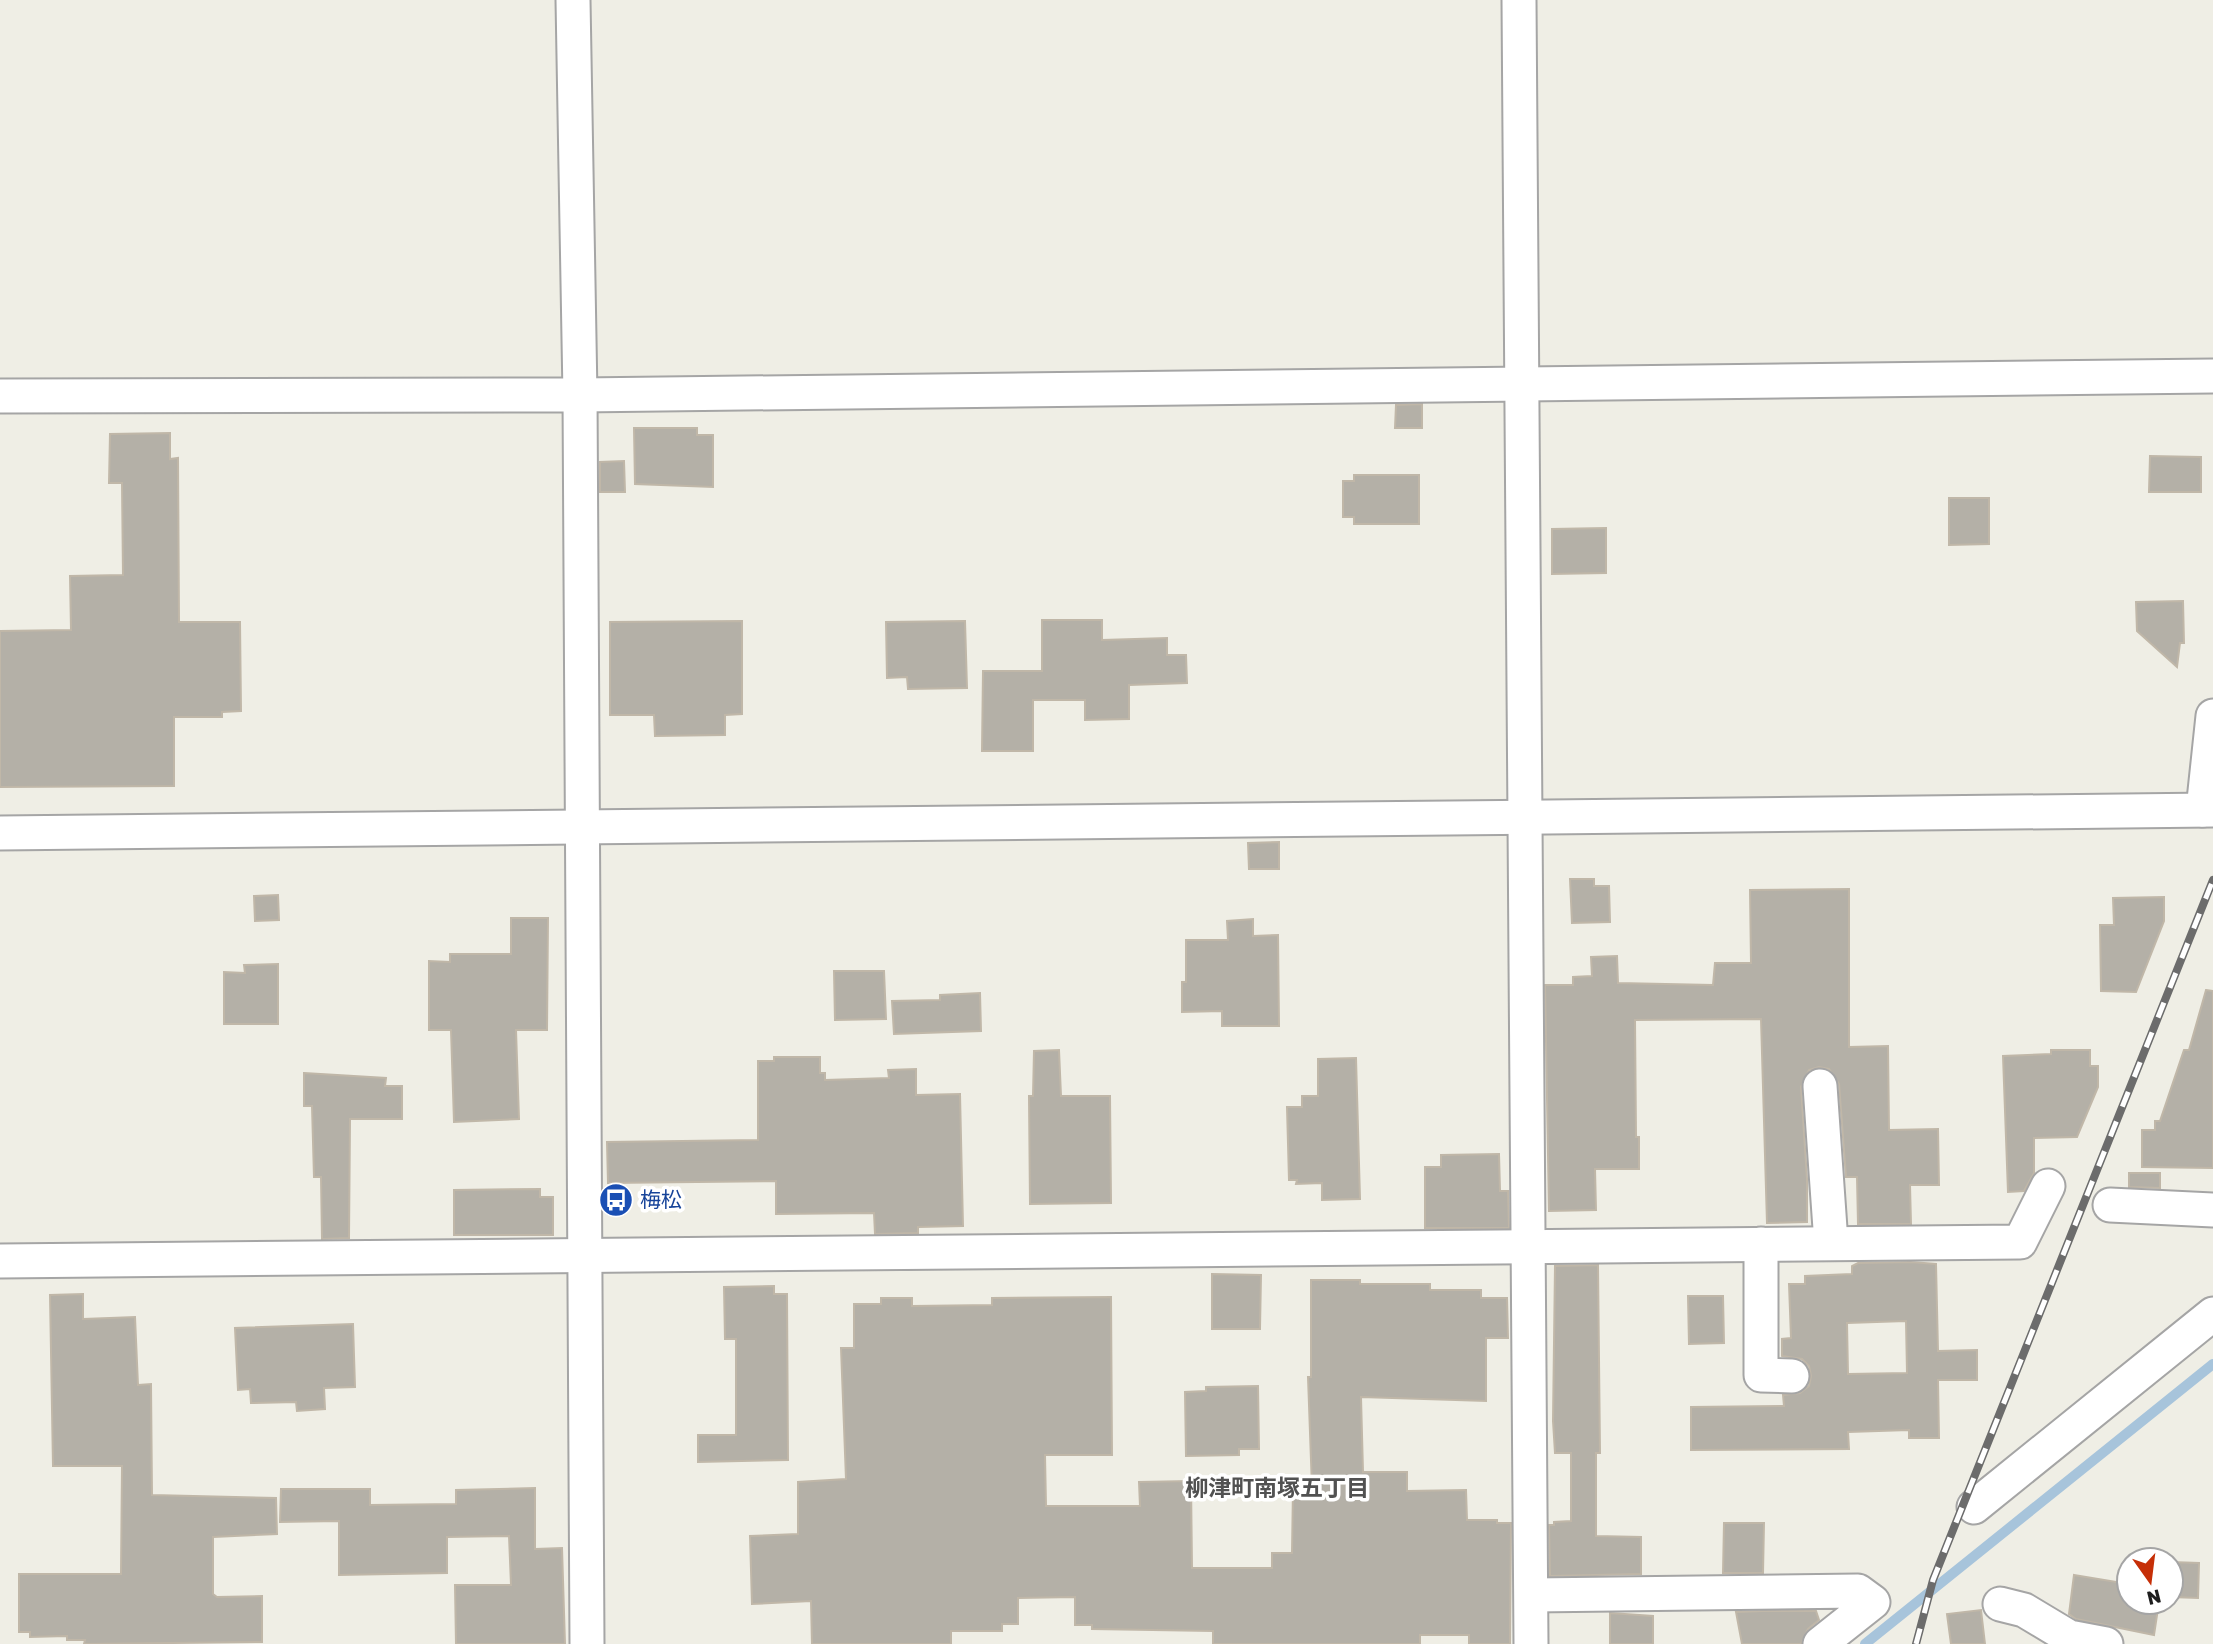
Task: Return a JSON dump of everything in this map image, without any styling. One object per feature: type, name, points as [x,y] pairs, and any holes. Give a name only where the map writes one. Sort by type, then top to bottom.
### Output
[{"type":"street","points":[[573,0],[580,395],[587,1644]]},
{"type":"street","points":[[1519,0],[1533,1595],[1531,1644]]},
{"type":"street","points":[[0,396],[580,395],[2213,376]]},
{"type":"street","points":[[0,832],[2208,810],[2213,716]]},
{"type":"street","points":[[1820,1086],[1831,1243]]},
{"type":"street","points":[[0,1261],[2020,1242],[2048,1186]]},
{"type":"street","points":[[2110,1205],[2213,1210]]},
{"type":"street","points":[[1760,1244],[1761,1375],[1792,1376]]},
{"type":"street","points":[[1974,1507],[2213,1314]]},
{"type":"street","points":[[1533,1595],[1858,1591],[1873,1602],[1820,1644]]},
{"type":"street","points":[[2000,1604],[2024,1610],[2069,1637],[2106,1644]]},
{"type":"building","points":[[1422,404],[1422,428],[1395,428],[1396,405]]},
{"type":"building","points":[[634,428],[697,428],[697,435],[713,435],[713,487],[635,484]]},
{"type":"building","points":[[170,433],[170,459],[178,458],[179,622],[240,622],[241,711],[222,712],[222,717],[174,717],[174,786],[0,787],[0,631],[71,630],[70,576],[123,575],[122,483],[109,483],[110,434]]},
{"type":"building","points":[[2150,456],[2201,457],[2201,492],[2149,492]]},
{"type":"building","points":[[624,461],[625,492],[600,492],[600,462]]},
{"type":"building","points":[[1354,475],[1419,475],[1419,524],[1354,524],[1354,517],[1343,517],[1343,481],[1354,481]]},
{"type":"building","points":[[1949,498],[1989,498],[1989,544],[1949,545]]},
{"type":"building","points":[[1606,528],[1606,573],[1552,574],[1552,529]]},
{"type":"building","points":[[2183,601],[2184,643],[2180,643],[2177,667],[2137,631],[2136,602]]},
{"type":"building","points":[[1042,620],[1102,620],[1102,640],[1167,638],[1167,655],[1186,655],[1187,683],[1129,685],[1129,719],[1085,720],[1085,700],[1033,700],[1033,751],[982,751],[983,671],[1042,671]]},
{"type":"building","points":[[742,621],[742,714],[725,715],[725,735],[655,736],[654,715],[610,715],[610,622]]},
{"type":"building","points":[[965,621],[967,688],[908,689],[907,677],[887,678],[886,622]]},
{"type":"building","points":[[1279,842],[1279,869],[1249,869],[1248,843]]},
{"type":"building","points":[[1570,879],[1594,879],[1594,886],[1609,886],[1610,922],[1572,923]]},
{"type":"building","points":[[1849,889],[1849,1047],[1888,1046],[1889,1130],[1938,1129],[1939,1185],[1910,1185],[1911,1224],[1858,1224],[1857,1177],[1846,1177],[1839,1084],[1829,1069],[1819,1067],[1809,1070],[1801,1087],[1807,1222],[1767,1223],[1761,1019],[1635,1020],[1636,1137],[1639,1137],[1639,1169],[1595,1169],[1596,1210],[1549,1211],[1545,985],[1573,985],[1573,977],[1592,976],[1591,957],[1617,956],[1618,983],[1713,985],[1715,963],[1751,963],[1750,890]]},
{"type":"building","points":[[278,895],[279,920],[255,921],[254,896]]},
{"type":"building","points":[[2164,897],[2164,921],[2136,992],[2101,991],[2100,925],[2114,925],[2113,898]]},
{"type":"building","points":[[511,918],[548,918],[547,1030],[516,1030],[519,1119],[454,1122],[451,1030],[429,1030],[429,961],[450,962],[450,954],[511,954]]},
{"type":"building","points":[[1253,919],[1253,936],[1278,935],[1279,1026],[1222,1026],[1222,1011],[1182,1012],[1182,982],[1186,982],[1186,940],[1228,940],[1227,921]]},
{"type":"building","points":[[278,964],[278,1024],[224,1024],[224,972],[245,973],[244,965]]},
{"type":"building","points":[[834,971],[884,971],[886,1019],[835,1020]]},
{"type":"building","points":[[2206,990],[2213,991],[2213,1168],[2142,1167],[2142,1130],[2155,1130],[2155,1121],[2160,1121],[2184,1050],[2189,1050]]},
{"type":"building","points":[[980,993],[981,1031],[894,1034],[892,1001],[940,1000],[940,995]]},
{"type":"building","points":[[1059,1050],[1061,1096],[1110,1096],[1111,1203],[1030,1204],[1029,1096],[1033,1096],[1034,1051]]},
{"type":"building","points":[[2051,1050],[2090,1050],[2090,1066],[2098,1066],[2098,1087],[2077,1137],[2034,1138],[2034,1173],[2024,1191],[2008,1192],[2003,1056],[2051,1054]]},
{"type":"building","points":[[774,1057],[820,1057],[820,1073],[825,1073],[825,1080],[889,1078],[888,1070],[916,1069],[916,1095],[960,1094],[963,1226],[918,1227],[918,1233],[875,1234],[874,1213],[776,1214],[776,1181],[608,1183],[607,1142],[758,1140],[758,1061],[774,1061]]},
{"type":"building","points":[[1356,1058],[1360,1199],[1322,1200],[1322,1183],[1296,1184],[1297,1180],[1289,1180],[1287,1107],[1302,1107],[1302,1096],[1318,1096],[1318,1059]]},
{"type":"building","points":[[304,1073],[386,1078],[385,1086],[402,1086],[402,1119],[350,1119],[349,1238],[322,1239],[321,1177],[314,1177],[312,1106],[304,1106]]},
{"type":"building","points":[[1499,1154],[1500,1191],[1508,1191],[1509,1228],[1425,1228],[1425,1167],[1441,1167],[1441,1155]]},
{"type":"building","points":[[2129,1173],[2160,1173],[2160,1188],[2129,1187]]},
{"type":"building","points":[[540,1189],[540,1197],[553,1197],[553,1235],[454,1235],[454,1190]]},
{"type":"building","points":[[1858,1263],[1936,1264],[1938,1351],[1977,1350],[1977,1380],[1938,1380],[1939,1438],[1909,1438],[1909,1430],[1848,1432],[1849,1449],[1691,1450],[1691,1407],[1784,1406],[1783,1395],[1800,1393],[1809,1386],[1809,1366],[1802,1359],[1782,1356],[1782,1339],[1791,1338],[1789,1284],[1805,1284],[1805,1276],[1852,1274],[1852,1266]],"holes":[[[1906,1321],[1907,1373],[1848,1374],[1847,1323]]]},
{"type":"building","points":[[1598,1265],[1600,1453],[1596,1453],[1596,1536],[1641,1537],[1641,1574],[1550,1576],[1549,1525],[1571,1521],[1571,1453],[1555,1453],[1555,1266]]},
{"type":"building","points":[[1212,1274],[1261,1275],[1260,1329],[1212,1329]]},
{"type":"building","points":[[1311,1280],[1360,1280],[1360,1284],[1430,1284],[1430,1290],[1481,1290],[1481,1298],[1507,1298],[1508,1338],[1486,1338],[1486,1401],[1361,1397],[1363,1472],[1407,1472],[1407,1491],[1466,1490],[1467,1520],[1511,1523],[1510,1644],[1469,1644],[1469,1635],[1420,1635],[1420,1644],[1213,1644],[1213,1631],[1092,1629],[1092,1625],[1075,1625],[1075,1597],[1018,1598],[1018,1624],[1002,1624],[1002,1631],[951,1631],[951,1644],[812,1644],[811,1601],[752,1604],[750,1536],[798,1534],[798,1482],[846,1479],[841,1348],[854,1348],[854,1304],[881,1304],[881,1298],[912,1298],[912,1306],[992,1305],[992,1298],[1111,1297],[1112,1455],[1045,1455],[1046,1506],[1140,1506],[1139,1482],[1191,1481],[1192,1568],[1272,1568],[1272,1553],[1292,1553],[1293,1488],[1312,1488],[1308,1377],[1311,1377]]},
{"type":"building","points":[[774,1286],[774,1294],[787,1294],[788,1460],[698,1462],[698,1435],[736,1435],[736,1339],[725,1339],[724,1287]]},
{"type":"building","points":[[83,1294],[83,1319],[135,1317],[138,1385],[151,1384],[152,1495],[276,1498],[277,1534],[213,1537],[213,1594],[217,1597],[262,1596],[262,1642],[84,1644],[85,1640],[67,1640],[67,1636],[30,1637],[30,1632],[19,1632],[19,1574],[121,1574],[122,1466],[53,1466],[50,1295]]},
{"type":"building","points":[[1688,1296],[1723,1296],[1724,1343],[1689,1344]]},
{"type":"building","points":[[353,1324],[355,1387],[324,1388],[325,1409],[297,1411],[296,1402],[251,1403],[250,1389],[238,1390],[235,1328]]},
{"type":"building","points":[[1258,1386],[1259,1449],[1239,1449],[1239,1455],[1186,1456],[1185,1392],[1206,1391],[1206,1387]]},
{"type":"building","points":[[535,1488],[535,1549],[562,1548],[565,1644],[456,1644],[455,1585],[511,1585],[509,1536],[447,1537],[447,1573],[339,1575],[339,1521],[280,1522],[281,1489],[370,1489],[370,1505],[456,1504],[456,1490]]},
{"type":"building","points":[[1724,1523],[1764,1523],[1763,1573],[1723,1573]]},
{"type":"building","points":[[2185,1562],[2199,1563],[2198,1598],[2185,1598]]},
{"type":"building","points":[[2074,1575],[2115,1582],[2115,1616],[2157,1616],[2154,1635],[2076,1619],[2069,1614]]},
{"type":"building","points":[[1981,1610],[1985,1644],[1951,1644],[1947,1614]]},
{"type":"building","points":[[1816,1611],[1819,1620],[1808,1629],[1801,1644],[1742,1644],[1736,1612]]},
{"type":"building","points":[[1610,1613],[1653,1616],[1653,1644],[1610,1644]]},
{"type":"waterway","points":[[1865,1644],[2213,1364]]},
{"type":"railway","points":[[1916,1644],[1933,1580],[2213,880]]},
{"type":"place","name":"梅松","points":[[616,1200]]},
{"type":"district","name":"柳津町南塚五丁目","points":[[1277,1488]]}]
